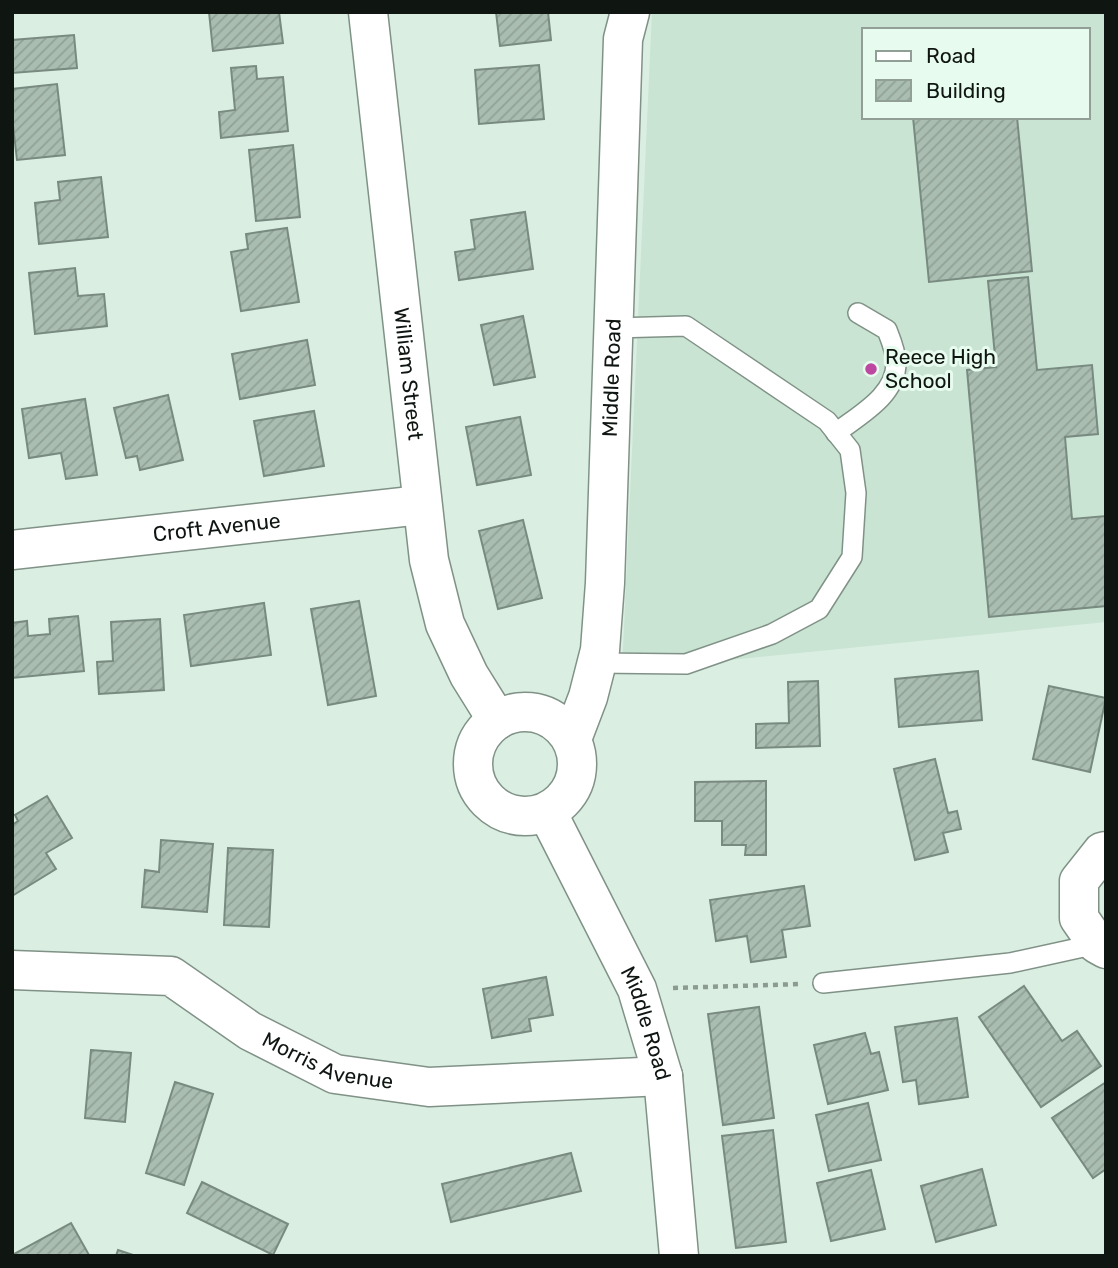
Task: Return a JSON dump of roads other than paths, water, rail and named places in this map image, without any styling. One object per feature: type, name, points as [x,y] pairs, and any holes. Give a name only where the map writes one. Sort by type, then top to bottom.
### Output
[{"type":"street","name":"William Street","points":[[368,12],[429,561],[446,624],[469,675],[497,720]]},
{"type":"street","name":"Middle Road","points":[[572,739],[588,697],[600,650],[607,556],[623,39],[630,12]]},
{"type":"street","name":"Croft Avenue","points":[[12,550],[421,505]]},
{"type":"street","points":[[519,711],[545,715],[560,724],[572,739],[578,756],[577,775],[562,802],[547,812],[529,817],[511,815],[498,809],[484,797],[475,781],[472,763],[476,745],[483,732],[497,720],[519,711]]},
{"type":"street","name":"Middle Road","points":[[547,812],[637,989],[663,1076],[679,1256]]},
{"type":"street","points":[[1101,946],[1079,918],[1079,881],[1102,852],[1106,851]]},
{"type":"street","name":"Morris Avenue","points":[[12,970],[170,976],[250,1031],[335,1074],[429,1087],[663,1076]]},
{"type":"lane","points":[[836,433],[884,395],[893,378],[896,363],[887,330],[858,313]]},
{"type":"lane","points":[[597,663],[686,664],[772,634],[819,609],[852,557],[856,493],[850,450],[827,421],[686,326],[614,328]]},
{"type":"lane","points":[[823,983],[1010,963],[1101,946]]},
{"type":"place","name":"Reece High School","points":[[871,369]]}]
